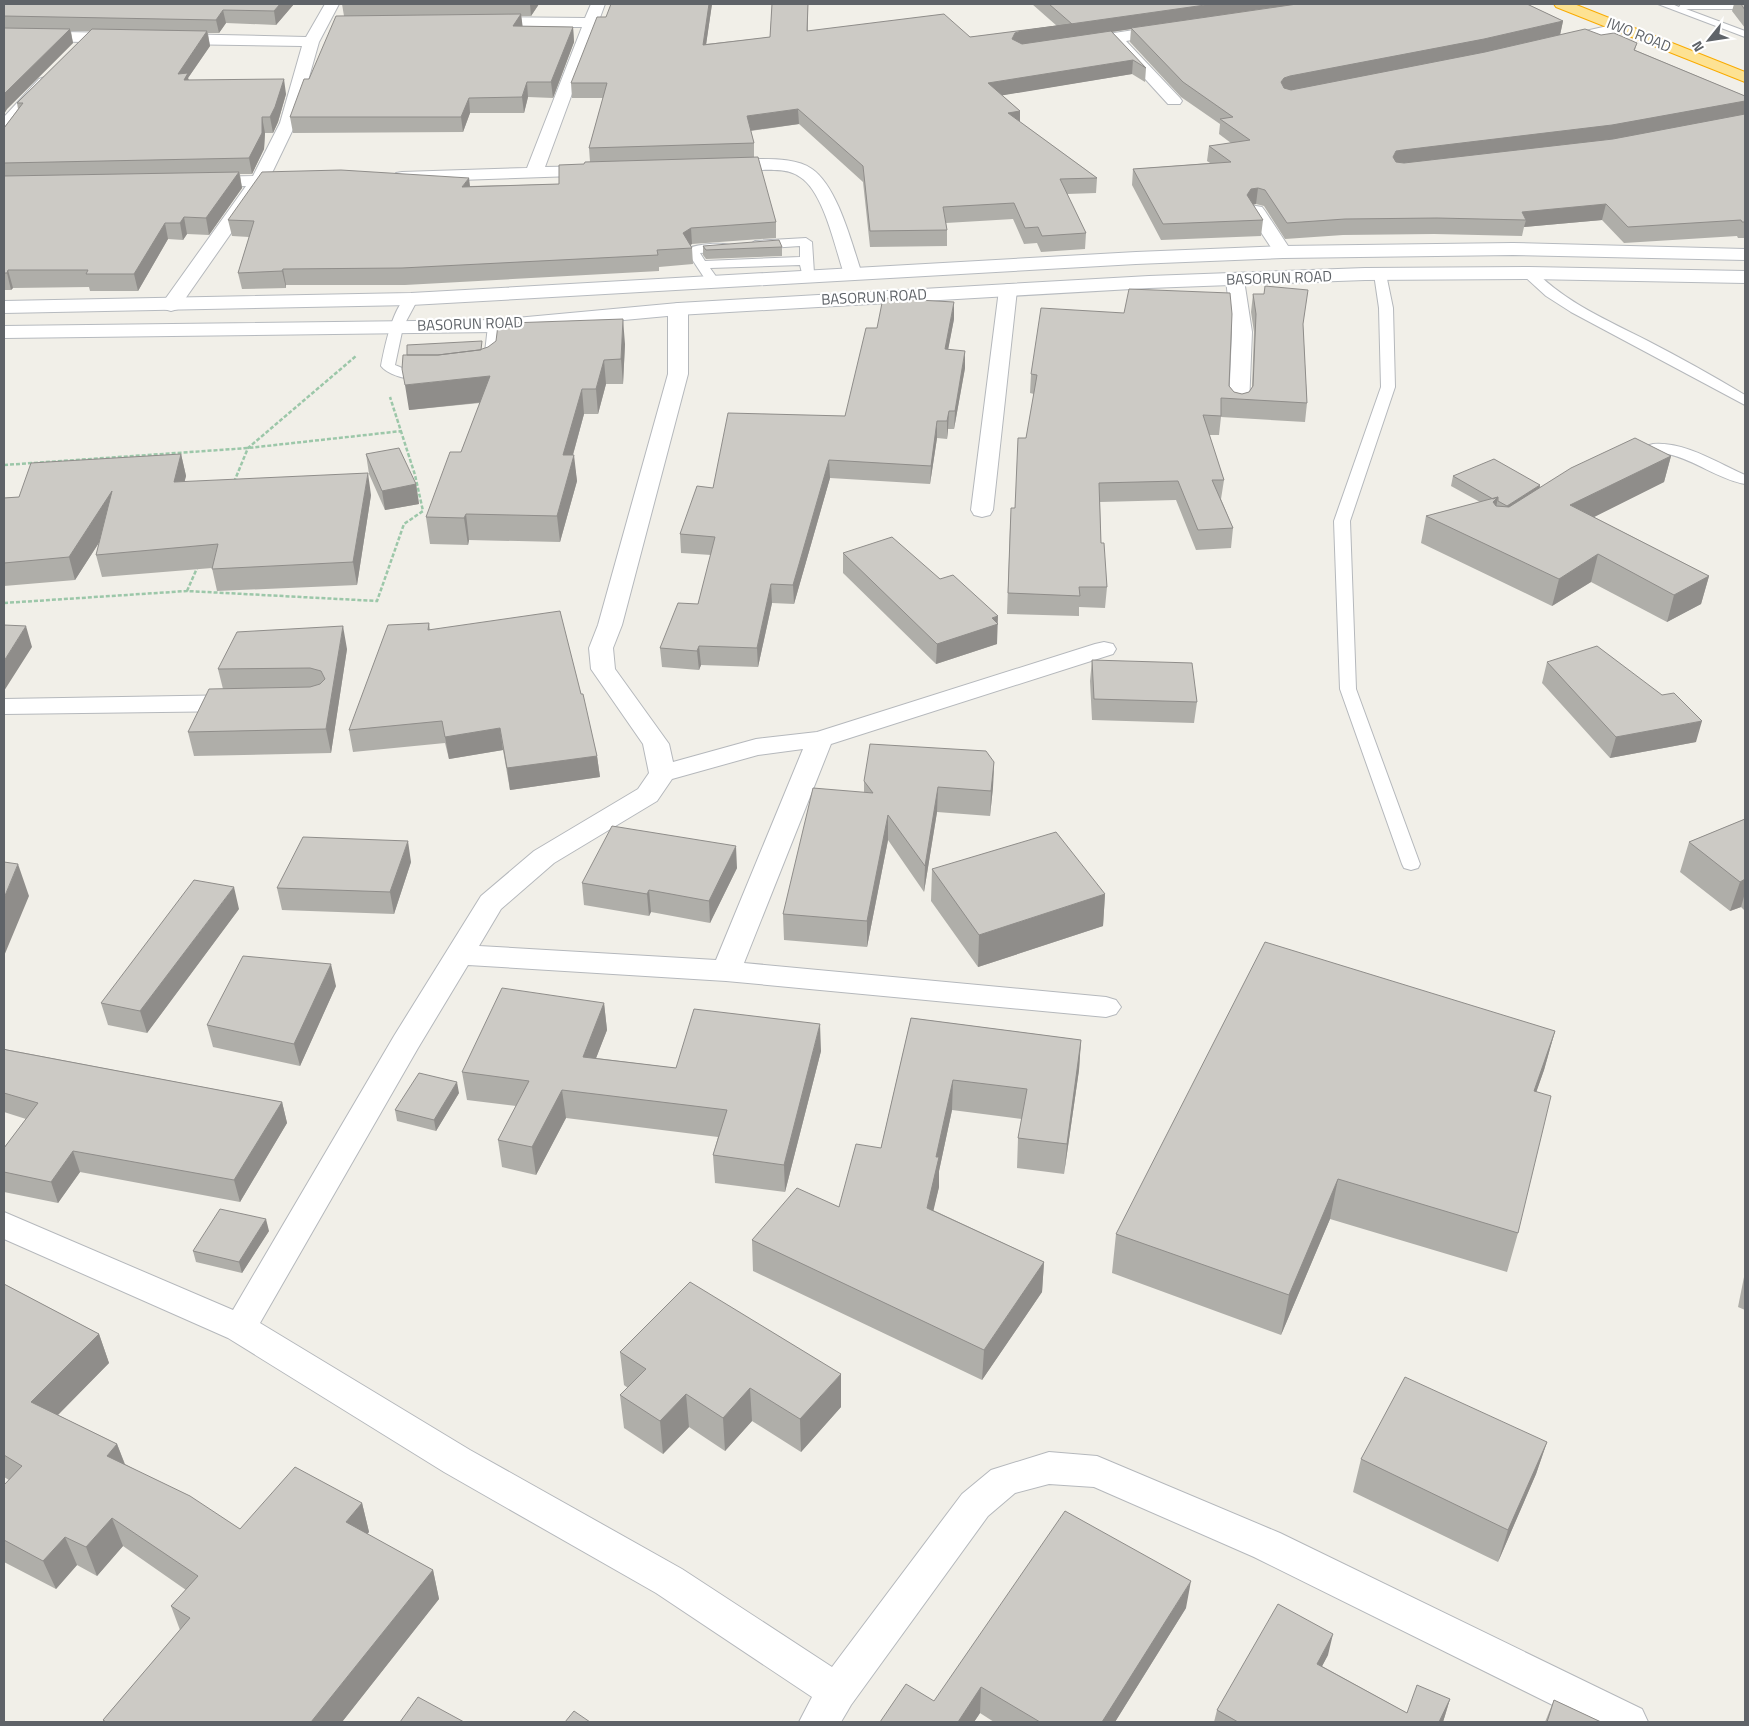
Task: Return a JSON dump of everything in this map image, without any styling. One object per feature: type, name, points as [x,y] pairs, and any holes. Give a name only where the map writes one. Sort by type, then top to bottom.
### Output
[{"type":"highway","name":"IWO ROAD","points":[[1561,4],[1745,77]]},
{"type":"highway","name":"IWO ROAD","points":[[1591,4],[1745,63]]},
{"type":"street","points":[[171,305],[259,182],[288,123],[311,42],[332,4]]},
{"type":"street","points":[[534,173],[598,4]]},
{"type":"street","points":[[466,22],[591,23]]},
{"type":"street","points":[[322,25],[341,24]]},
{"type":"street","points":[[1066,45],[1185,28]]},
{"type":"street","points":[[1544,45],[1621,28]]},
{"type":"street","points":[[4,35],[140,38]]},
{"type":"street","points":[[77,51],[90,37]]},
{"type":"street","points":[[1114,38],[1174,101]]},
{"type":"street","points":[[159,39],[311,42]]},
{"type":"street","points":[[4,126],[14,113],[56,72]]},
{"type":"street","points":[[702,167],[762,165],[798,168],[815,180],[826,196],[853,274]]},
{"type":"street","points":[[387,178],[613,170]]},
{"type":"street","points":[[190,183],[308,180]]},
{"type":"street","points":[[1256,211],[1283,252]]},
{"type":"street","name":"BASORUN ROAD","points":[[4,307],[411,299],[714,282],[808,269],[853,274],[1136,258],[1283,252],[1513,249],[1745,255]]},
{"type":"street","points":[[1136,258],[1149,282]]},
{"type":"street","name":"BASORUN ROAD","points":[[4,332],[495,326],[678,309],[1149,282],[1380,274],[1529,273],[1745,277]]},
{"type":"street","points":[[1235,280],[1242,332],[1239,405]]},
{"type":"street","points":[[982,510],[1008,290]]},
{"type":"street","points":[[662,773],[656,744],[603,670],[601,648],[610,624],[678,374],[678,309]]},
{"type":"street","points":[[240,1328],[405,1044],[461,956],[491,903],[544,857],[648,795],[662,773],[756,747],[820,739],[1104,649]]},
{"type":"street","points":[[4,707],[266,702]]},
{"type":"street","points":[[726,971],[820,739]]},
{"type":"street","points":[[461,956],[726,971],[1106,1007]]},
{"type":"street","points":[[4,1225],[240,1328],[457,1461],[668,1581],[828,1707],[974,1506],[1004,1481],[1049,1468],[1097,1472],[1267,1545],[1628,1722]]},
{"type":"lane","points":[[1667,5],[1745,6]]},
{"type":"lane","points":[[1667,5],[1745,34]]},
{"type":"lane","points":[[701,265],[808,269],[806,242],[692,250],[701,265],[714,282]]},
{"type":"lane","points":[[1529,273],[1543,288],[1572,308],[1712,381],[1745,401]]},
{"type":"lane","points":[[1380,274],[1386,308],[1388,387],[1342,521],[1348,689],[1411,864]]},
{"type":"lane","points":[[411,299],[396,326],[388,366],[395,372],[406,374],[444,372]]},
{"type":"lane","points":[[472,371],[484,368],[491,363],[495,326]]},
{"type":"lane","points":[[1618,462],[1643,450],[1660,448],[1686,455],[1745,480]]},
{"type":"path","points":[[233,483],[248,448],[368,346],[373,326]]},
{"type":"path","points":[[4,603],[188,591],[378,601],[404,524],[423,511],[415,475],[388,392]]},
{"type":"path","points":[[4,465],[248,448],[402,431]]},
{"type":"path","points":[[188,591],[199,564]]},
{"type":"building","points":[[4,4],[280,4],[274,11],[223,10],[216,20],[4,16]]},
{"type":"building","points":[[611,4],[709,4],[703,45],[770,37],[772,4],[808,4],[807,31],[944,14],[970,37],[1057,26],[1015,33],[1012,39],[1022,44],[1111,31],[1146,68],[1133,60],[988,83],[1020,111],[1008,113],[1097,178],[1060,179],[1086,233],[1042,236],[1038,227],[1025,228],[1014,203],[943,207],[947,230],[870,231],[863,166],[798,109],[747,116],[754,143],[589,148],[607,83],[571,83],[597,17],[606,17]]},
{"type":"building","points":[[1049,4],[1212,4],[1072,24]]},
{"type":"building","points":[[1297,4],[1527,4],[1563,21],[1484,39],[1284,78],[1281,82],[1284,88],[1291,90],[1485,52],[1585,29],[1601,35],[1614,33],[1637,43],[1634,50],[1745,96],[1745,101],[1612,125],[1396,151],[1393,157],[1396,162],[1404,163],[1613,139],[1745,114],[1745,222],[1741,220],[1628,227],[1606,204],[1522,212],[1526,220],[1437,218],[1345,219],[1287,223],[1265,190],[1258,188],[1251,189],[1247,195],[1263,220],[1163,224],[1133,169],[1231,162],[1209,146],[1250,140],[1220,119],[1233,117],[1183,82],[1131,28]]},
{"type":"building","points":[[521,14],[513,26],[573,27],[551,82],[527,82],[522,97],[469,98],[461,117],[290,117],[304,79],[309,79],[336,16]]},
{"type":"building","points":[[4,28],[70,29],[4,94]]},
{"type":"building","points":[[92,29],[207,31],[178,74],[188,73],[184,80],[284,79],[270,117],[262,117],[262,133],[249,158],[4,163],[4,128],[23,103],[17,103]]},
{"type":"building","points":[[758,157],[776,222],[691,228],[683,233],[692,248],[657,250],[658,255],[402,268],[283,269],[282,271],[238,273],[254,221],[228,220],[262,172],[341,170],[469,178],[462,187],[559,184],[559,165],[584,164],[585,162]]},
{"type":"building","points":[[239,172],[206,218],[184,217],[180,223],[165,223],[134,274],[86,274],[88,270],[8,270],[7,273],[4,273],[4,176]]},
{"type":"building","points":[[779,240],[782,247],[706,250],[703,246]]},
{"type":"building","points":[[1265,286],[1308,290],[1303,324],[1307,403],[1221,398],[1221,416],[1203,415],[1224,480],[1212,480],[1233,528],[1198,530],[1178,481],[1099,483],[1101,543],[1104,543],[1107,587],[1079,587],[1080,596],[1008,593],[1011,508],[1015,508],[1018,438],[1026,438],[1037,375],[1031,374],[1041,308],[1124,313],[1129,289],[1230,293],[1232,314],[1229,386],[1234,392],[1242,394],[1249,392],[1253,386],[1256,314],[1253,294],[1264,294]]},
{"type":"building","points":[[883,298],[954,302],[945,349],[965,351],[955,411],[949,411],[947,421],[937,421],[931,466],[829,460],[793,585],[771,584],[757,648],[699,646],[697,651],[660,648],[678,603],[698,604],[715,537],[680,534],[697,486],[713,488],[728,413],[845,416],[866,328],[877,328]]},
{"type":"building","points":[[623,319],[621,359],[604,360],[596,389],[582,389],[563,455],[574,455],[557,516],[466,514],[464,518],[426,517],[450,452],[461,452],[490,376],[405,385],[402,369],[403,355],[438,355],[479,350],[488,347],[496,341],[498,325],[510,325],[510,323]]},
{"type":"building","points":[[482,341],[481,350],[438,355],[407,355],[407,345]]},
{"type":"building","points":[[1635,438],[1671,456],[1570,505],[1709,576],[1674,595],[1598,554],[1559,579],[1426,516],[1498,497],[1493,502],[1496,506],[1509,507],[1571,468]]},
{"type":"building","points":[[399,448],[416,484],[382,491],[366,454]]},
{"type":"building","points":[[181,454],[174,482],[368,473],[353,562],[212,569],[218,544],[96,555],[112,491],[69,557],[4,563],[4,498],[19,497],[31,463]]},
{"type":"building","points":[[1494,459],[1540,485],[1507,506],[1498,501],[1498,497],[1493,499],[1453,476]]},
{"type":"building","points":[[892,537],[940,579],[953,575],[998,616],[992,618],[998,624],[937,644],[843,553]]},
{"type":"building","points":[[560,611],[581,694],[583,694],[597,756],[507,768],[500,728],[445,737],[442,721],[349,730],[388,625],[429,623],[428,630]]},
{"type":"building","points":[[4,625],[26,626],[4,661]]},
{"type":"building","points":[[343,626],[326,729],[188,732],[209,689],[310,687],[320,684],[325,679],[321,671],[310,668],[218,669],[237,632]]},
{"type":"building","points":[[1597,646],[1662,695],[1674,693],[1702,721],[1616,737],[1547,662]]},
{"type":"building","points":[[1092,660],[1192,663],[1197,702],[1094,699]]},
{"type":"building","points":[[870,744],[986,751],[994,762],[991,791],[938,787],[925,866],[888,815],[867,921],[783,914],[813,788],[873,793],[864,781]]},
{"type":"building","points":[[1745,819],[1745,879],[1740,882],[1689,842]]},
{"type":"building","points":[[612,826],[736,846],[709,901],[649,890],[647,894],[582,883]]},
{"type":"building","points":[[1056,832],[1105,894],[979,935],[932,869]]},
{"type":"building","points":[[303,837],[408,841],[390,892],[277,888]]},
{"type":"building","points":[[4,862],[18,864],[4,898]]},
{"type":"building","points":[[194,880],[234,887],[140,1011],[101,1003]]},
{"type":"building","points":[[1265,942],[1555,1031],[1534,1091],[1551,1096],[1518,1233],[1338,1179],[1289,1295],[1116,1234]]},
{"type":"building","points":[[243,956],[331,964],[294,1044],[207,1025]]},
{"type":"building","points":[[502,988],[604,1003],[583,1057],[676,1068],[694,1009],[820,1024],[784,1165],[713,1155],[727,1110],[562,1090],[532,1147],[498,1140],[529,1081],[462,1072]]},
{"type":"building","points":[[911,1018],[1081,1040],[1067,1144],[1018,1138],[1027,1089],[953,1080],[936,1157],[939,1157],[927,1208],[1044,1262],[984,1350],[752,1240],[797,1188],[839,1207],[856,1144],[881,1148]]},
{"type":"building","points":[[4,1049],[282,1102],[234,1180],[73,1151],[51,1182],[4,1172],[4,1148],[38,1103],[4,1093]]},
{"type":"building","points":[[419,1073],[457,1082],[434,1120],[395,1110]]},
{"type":"building","points":[[220,1209],[266,1219],[239,1262],[193,1251]]},
{"type":"building","points":[[690,1282],[841,1374],[800,1419],[750,1388],[723,1418],[686,1394],[660,1421],[620,1395],[646,1369],[620,1352]]},
{"type":"building","points":[[4,1284],[99,1334],[31,1402],[117,1444],[107,1456],[190,1496],[240,1529],[295,1467],[362,1503],[346,1522],[433,1570],[311,1722],[106,1722],[103,1720],[190,1618],[171,1606],[198,1576],[112,1518],[86,1547],[65,1537],[43,1561],[4,1540],[4,1485],[22,1466],[4,1455]]},
{"type":"building","points":[[1405,1377],[1547,1442],[1508,1530],[1361,1459]]},
{"type":"building","points":[[1065,1511],[1191,1581],[1102,1722],[1040,1722],[981,1687],[958,1722],[880,1722],[906,1684],[934,1701]]},
{"type":"building","points":[[1278,1604],[1333,1634],[1317,1664],[1407,1713],[1417,1685],[1450,1699],[1439,1722],[1238,1722],[1217,1710]]},
{"type":"building","points":[[418,1697],[464,1722],[400,1722]]},
{"type":"building","points":[[1554,1700],[1601,1722],[1547,1722]]},
{"type":"building","points":[[574,1711],[590,1722],[565,1722]]}]
